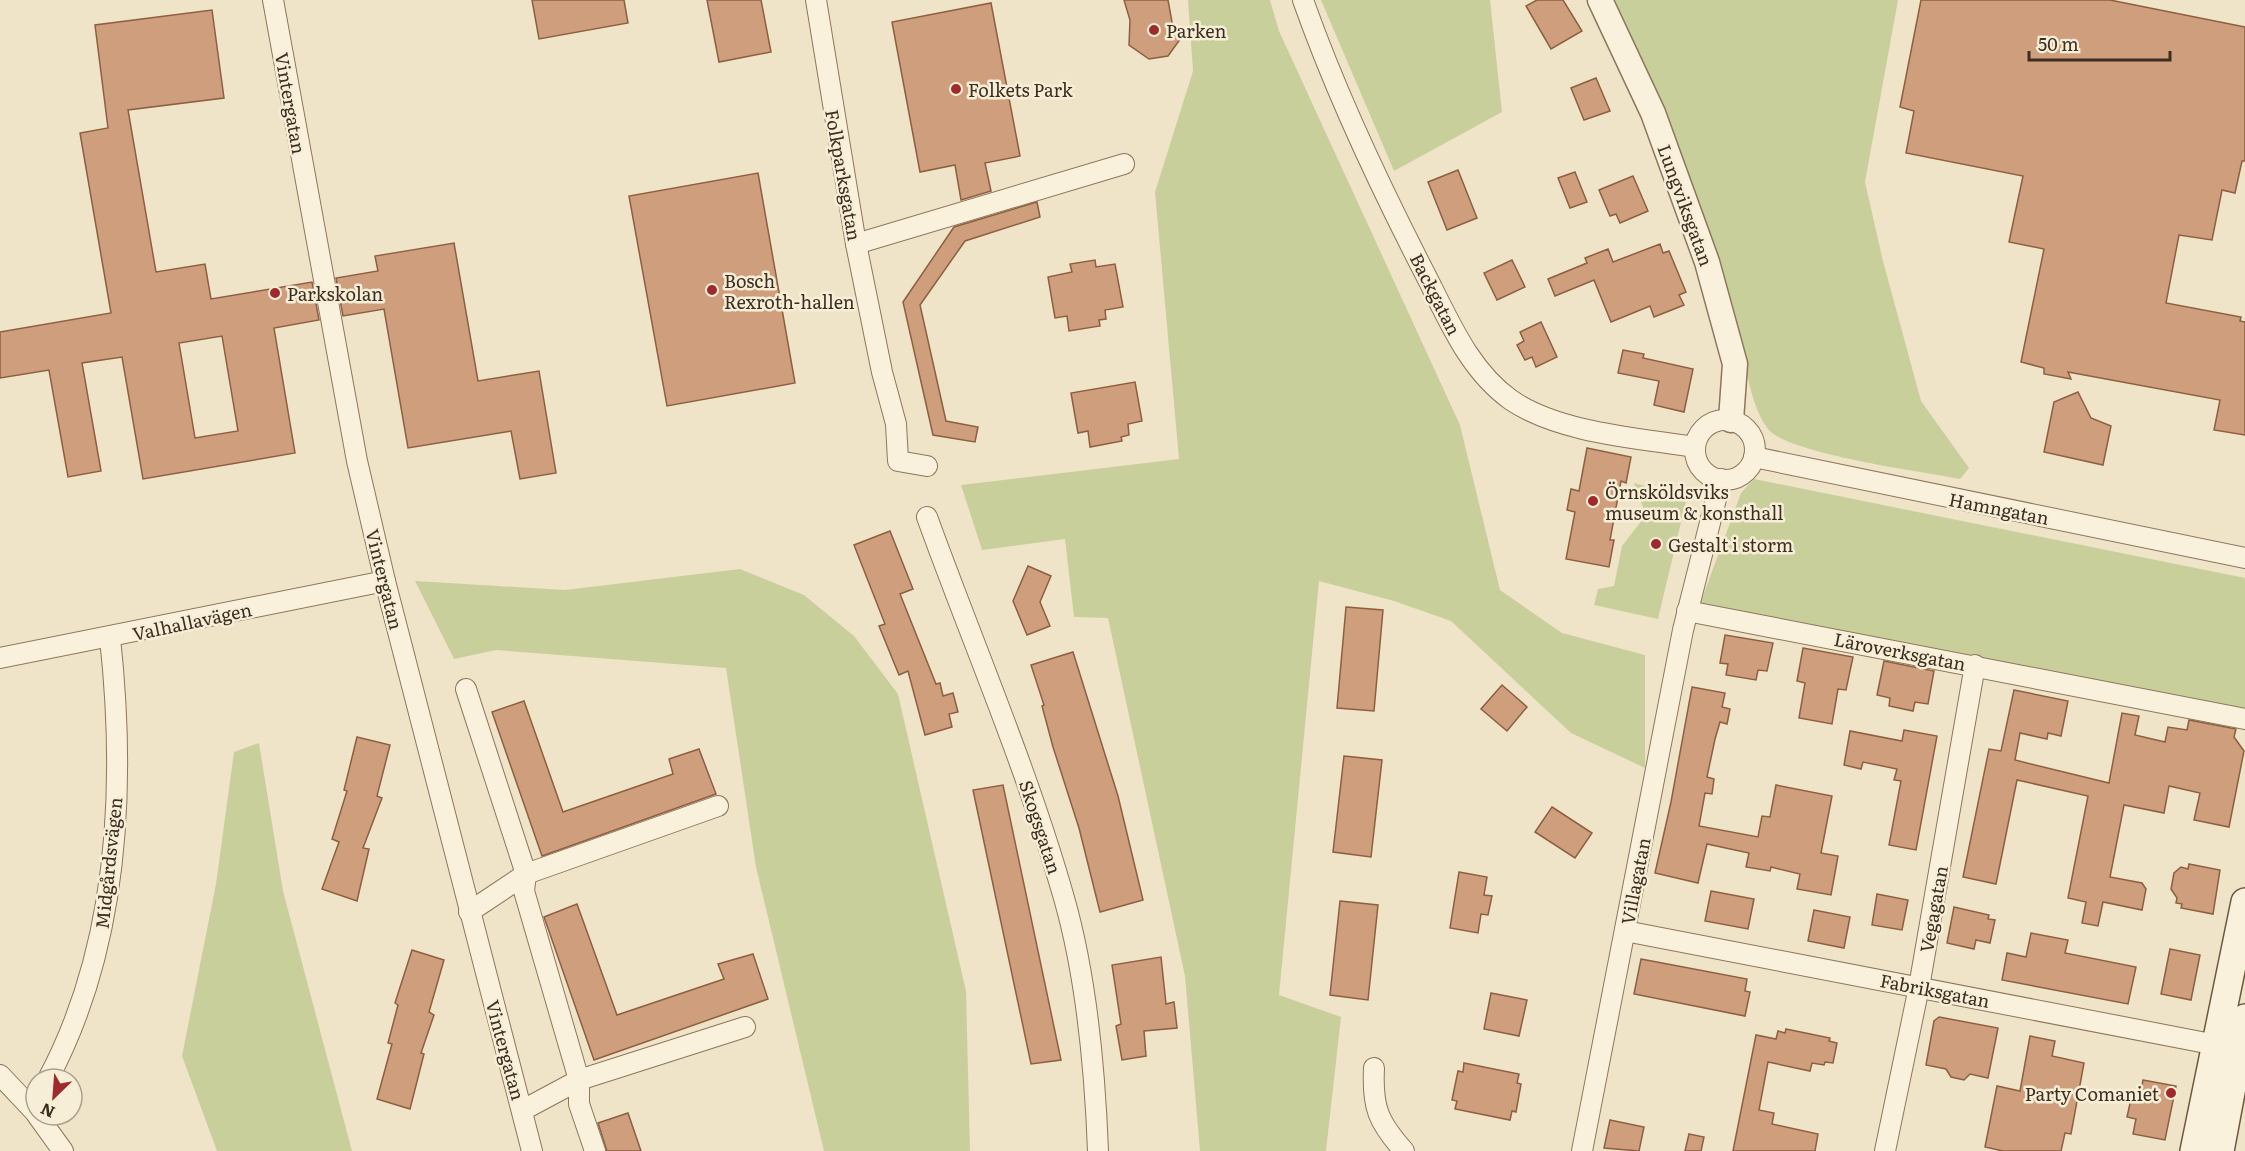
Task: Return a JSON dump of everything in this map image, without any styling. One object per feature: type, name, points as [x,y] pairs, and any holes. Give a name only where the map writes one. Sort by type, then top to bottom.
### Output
[{"type":"main road","points":[[2220,1151],[2233,1048],[2245,902]]},
{"type":"main road","points":[[2194,1151],[2245,1018]]},
{"type":"street","name":"Vintergatan","points":[[273,0],[354,450],[469,912],[532,1151]]},
{"type":"street","name":"Folkparksgatan","points":[[816,0],[856,244],[882,372],[896,424],[898,460],[927,466]]},
{"type":"street","name":"Backgatan","points":[[1304,0],[1322,55],[1391,206],[1455,333],[1487,381],[1513,401],[1544,416],[1582,428],[1695,447]]},
{"type":"street","name":"Lungviksgatan","points":[[1600,0],[1653,113],[1707,262],[1735,363],[1731,420]]},
{"type":"street","points":[[856,244],[1124,164]]},
{"type":"street","points":[[1721,420],[1731,420],[1740,424],[1753,438],[1754,457],[1745,472],[1729,479],[1720,479],[1704,472],[1699,465],[1695,447],[1703,429],[1721,420]]},
{"type":"street","name":"Hamngatan","points":[[1754,457],[2245,558]]},
{"type":"street","points":[[1688,611],[1720,479]]},
{"type":"street","name":"Skogsgatan","points":[[927,517],[1020,761],[1065,900],[1080,972],[1091,1060],[1098,1151]]},
{"type":"street","name":"Valhallavägen","points":[[0,658],[110,638],[385,581]]},
{"type":"street","name":"Läroverksgatan","points":[[1688,611],[2245,719]]},
{"type":"street","name":"Villagatan","points":[[1582,1151],[1688,611]]},
{"type":"street","name":"Midgårdsvägen","points":[[54,1067],[77,1016],[104,919],[114,833],[117,759],[110,638]]},
{"type":"street","name":"Vegagatan","points":[[1885,1151],[1919,987],[1975,666]]},
{"type":"street","points":[[466,689],[526,874],[524,891],[579,1080],[579,1104],[595,1151]]},
{"type":"street","points":[[469,912],[526,874],[718,806]]},
{"type":"street","name":"Fabriksgatan","points":[[1625,931],[2233,1048]]},
{"type":"street","points":[[523,1110],[579,1080],[745,1027]]},
{"type":"street","points":[[1374,1068],[1374,1106],[1380,1119],[1404,1151]]},
{"type":"street","points":[[0,1075],[24,1098]]},
{"type":"street","points":[[47,1127],[63,1151]]},
{"type":"green space","points":[[1188,0],[1270,0],[1279,31],[1460,425],[1500,590],[1562,633],[1645,655],[1645,768],[1571,733],[1451,621],[1394,601],[1319,581],[1279,995],[1341,1017],[1326,1151],[1200,1151],[1185,976],[1108,618],[1074,617],[1065,539],[982,550],[961,485],[1179,459],[1155,192],[1193,71]]},
{"type":"green space","points":[[1321,0],[1490,0],[1502,112],[1394,171]]},
{"type":"green space","points":[[1608,0],[1898,0],[1865,182],[1883,261],[1921,401],[1969,468],[1960,479],[1828,454],[1780,438],[1768,429],[1761,417],[1750,386],[1736,317],[1705,226]]},
{"type":"green space","points":[[1754,479],[2245,578],[2245,710],[1700,604],[1741,493]]},
{"type":"green space","points":[[1634,483],[1687,497],[1658,619],[1594,605],[1598,589],[1614,586],[1622,546],[1646,515]]},
{"type":"green space","points":[[740,569],[804,595],[854,636],[898,694],[966,991],[970,1151],[824,1151],[756,867],[726,668],[496,650],[454,659],[415,581],[565,590]]},
{"type":"green space","points":[[259,743],[283,891],[352,1151],[217,1151],[182,1056],[216,884],[234,752]]},
{"type":"building","points":[[532,0],[624,0],[628,23],[539,39]]},
{"type":"building","points":[[707,0],[761,0],[771,52],[719,62]]},
{"type":"building","name":"Parken","points":[[1124,0],[1168,0],[1172,22],[1181,38],[1168,56],[1149,59],[1129,45],[1130,20]]},
{"type":"building","points":[[1537,0],[1563,0],[1582,31],[1551,49],[1526,6]]},
{"type":"building","points":[[1921,0],[2110,0],[2245,27],[2245,161],[2242,161],[2235,193],[2222,190],[2212,240],[2179,235],[2166,303],[2241,317],[2240,321],[2245,322],[2245,435],[2214,430],[2220,400],[2068,372],[2071,379],[2044,374],[2044,368],[2021,362],[2044,249],[2009,242],[2023,176],[1906,153],[1914,111],[1900,107]]},
{"type":"building","name":"Folkets Park","points":[[991,3],[1020,156],[985,163],[991,191],[961,200],[955,165],[920,172],[892,22]]},
{"type":"building","points":[[212,10],[224,98],[128,110],[156,272],[205,264],[211,299],[312,282],[319,320],[274,328],[295,453],[143,479],[122,357],[82,363],[101,471],[68,477],[49,370],[0,378],[0,332],[111,313],[80,133],[108,128],[95,25]],"holes":[[[222,336],[238,431],[195,438],[179,343]]]},
{"type":"building","points":[[1596,78],[1610,111],[1584,120],[1571,88]]},
{"type":"building","points":[[1458,170],[1477,218],[1447,230],[1428,182]]},
{"type":"building","points":[[1575,172],[1587,202],[1570,208],[1558,178]]},
{"type":"building","name":"Bosch Rexroth-hallen","points":[[758,173],[795,383],[667,406],[629,196]]},
{"type":"building","points":[[1633,176],[1648,211],[1620,223],[1616,214],[1610,216],[1599,190]]},
{"type":"building","points":[[1037,202],[1040,217],[965,241],[920,305],[946,421],[978,427],[975,442],[933,435],[903,302],[954,227]]},
{"type":"building","points":[[454,243],[478,381],[539,371],[556,473],[520,479],[511,431],[408,448],[384,309],[343,316],[336,278],[378,271],[375,256]]},
{"type":"building","points":[[1660,244],[1663,253],[1669,251],[1686,292],[1679,295],[1684,305],[1654,317],[1650,306],[1611,322],[1594,280],[1555,296],[1548,279],[1587,263],[1585,258],[1608,249],[1613,262]]},
{"type":"building","points":[[1095,260],[1096,267],[1115,264],[1123,307],[1105,310],[1106,319],[1099,320],[1100,326],[1069,331],[1067,316],[1055,318],[1048,277],[1072,272],[1070,264]]},
{"type":"building","points":[[1512,260],[1525,287],[1497,300],[1484,273]]},
{"type":"building","points":[[1541,322],[1557,357],[1536,367],[1532,357],[1525,360],[1517,345],[1524,341],[1520,332]]},
{"type":"building","points":[[1623,350],[1644,354],[1643,358],[1693,369],[1684,412],[1654,405],[1659,381],[1618,373]]},
{"type":"building","points":[[1135,382],[1142,421],[1128,424],[1129,435],[1121,437],[1122,441],[1090,447],[1088,431],[1078,433],[1071,393]]},
{"type":"building","points":[[2078,392],[2091,418],[2111,426],[2103,465],[2044,452],[2054,402]]},
{"type":"building","name":"Örnsköldsviks museum & konsthall","points":[[1587,448],[1631,457],[1626,483],[1621,481],[1610,540],[1614,540],[1609,567],[1566,559],[1575,512],[1567,510],[1571,489],[1579,491]]},
{"type":"building","points":[[890,531],[913,589],[900,594],[936,684],[940,683],[943,696],[953,693],[958,712],[949,714],[952,727],[925,735],[908,671],[899,675],[879,626],[885,624],[854,545]]},
{"type":"building","points":[[1028,566],[1051,576],[1040,602],[1050,626],[1027,635],[1013,601]]},
{"type":"building","points":[[1346,607],[1383,610],[1374,711],[1337,708]]},
{"type":"building","points":[[1725,635],[1773,643],[1767,671],[1758,670],[1756,680],[1726,675],[1728,664],[1720,663]]},
{"type":"building","points":[[1803,648],[1853,657],[1846,690],[1838,689],[1832,724],[1799,718],[1805,683],[1797,681]]},
{"type":"building","points":[[1073,652],[1118,796],[1143,900],[1100,912],[1079,828],[1053,747],[1042,706],[1044,705],[1031,665]]},
{"type":"building","points":[[1884,661],[1934,671],[1928,704],[1915,702],[1913,711],[1889,706],[1890,698],[1877,695]]},
{"type":"building","points":[[1502,685],[1527,707],[1507,731],[1481,709]]},
{"type":"building","points":[[1692,687],[1725,693],[1722,707],[1730,709],[1727,724],[1720,722],[1715,739],[1707,777],[1714,779],[1712,794],[1705,793],[1699,826],[1758,837],[1762,816],[1770,817],[1776,785],[1832,796],[1821,853],[1838,856],[1831,895],[1797,889],[1800,874],[1771,867],[1770,871],[1746,867],[1749,853],[1707,844],[1698,883],[1655,873],[1671,802]]},
{"type":"building","points":[[2014,690],[2068,701],[2061,736],[2048,733],[2047,739],[2020,733],[2015,760],[2109,783],[2122,713],[2139,716],[2135,735],[2165,742],[2168,727],[2187,730],[2189,720],[2236,729],[2234,737],[2244,751],[2229,827],[2194,820],[2200,793],[2169,786],[2164,813],[2124,805],[2110,877],[2142,883],[2146,889],[2142,910],[2103,902],[2098,926],[2082,923],[2086,902],[2068,898],[2088,796],[2017,780],[1996,884],[1963,877],[1989,749],[2001,751]]},
{"type":"building","points":[[524,701],[563,812],[673,774],[669,759],[699,749],[716,794],[542,856],[492,712]]},
{"type":"building","points":[[1904,730],[1937,736],[1916,850],[1889,845],[1901,781],[1894,780],[1897,769],[1863,762],[1861,769],[1844,765],[1850,731],[1902,741]]},
{"type":"building","points":[[357,737],[390,745],[377,796],[382,798],[363,848],[369,849],[357,901],[322,889],[339,842],[332,839],[347,791],[344,790]]},
{"type":"building","points":[[1344,756],[1382,760],[1371,857],[1333,852]]},
{"type":"building","points":[[1003,785],[1061,1060],[1031,1064],[973,790]]},
{"type":"building","points":[[1552,807],[1592,833],[1575,858],[1535,832]]},
{"type":"building","points":[[2189,864],[2220,870],[2213,914],[2181,908],[2182,904],[2176,903],[2177,898],[2171,889],[2174,873],[2181,867],[2188,869]]},
{"type":"building","points":[[1459,872],[1487,877],[1484,895],[1492,896],[1488,915],[1481,914],[1478,933],[1450,928]]},
{"type":"building","points":[[1711,891],[1754,899],[1748,929],[1705,921]]},
{"type":"building","points":[[1877,894],[1908,900],[1902,930],[1872,925]]},
{"type":"building","points":[[1340,901],[1378,905],[1368,1000],[1330,995]]},
{"type":"building","points":[[577,904],[617,1015],[724,979],[718,964],[753,954],[768,999],[594,1060],[544,917]]},
{"type":"building","points":[[1954,907],[1989,915],[1988,919],[1995,920],[1990,943],[1976,940],[1974,949],[1947,943]]},
{"type":"building","points":[[1814,910],[1850,917],[1844,948],[1808,941]]},
{"type":"building","points":[[2031,933],[2068,940],[2065,953],[2136,967],[2128,1004],[2002,980],[2007,953],[2026,957]]},
{"type":"building","points":[[2170,949],[2200,955],[2191,1000],[2161,994]]},
{"type":"building","points":[[412,950],[444,960],[429,1012],[434,1015],[421,1053],[424,1054],[410,1109],[377,1099],[392,1044],[388,1043],[398,1005],[395,1003]]},
{"type":"building","points":[[1161,957],[1166,1004],[1174,1002],[1177,1028],[1144,1031],[1146,1056],[1122,1060],[1116,1026],[1121,1024],[1112,965]]},
{"type":"building","points":[[1641,959],[1747,979],[1745,991],[1750,992],[1745,1016],[1634,994]]},
{"type":"building","points":[[1491,993],[1527,1000],[1519,1036],[1484,1029]]},
{"type":"building","points":[[1939,1017],[1998,1028],[1988,1078],[1970,1074],[1964,1080],[1951,1077],[1946,1069],[1926,1065],[1934,1021]]},
{"type":"building","points":[[1786,1029],[1830,1038],[1829,1041],[1837,1043],[1833,1063],[1825,1062],[1824,1065],[1812,1063],[1810,1071],[1768,1062],[1759,1110],[1774,1113],[1772,1124],[1818,1134],[1815,1151],[1733,1151],[1756,1035],[1776,1039],[1778,1031],[1785,1033]]},
{"type":"building","points":[[2030,1036],[2055,1041],[2052,1056],[2084,1063],[2071,1134],[2065,1133],[2061,1151],[2003,1151],[1985,1147],[1997,1086],[2020,1091]]},
{"type":"building","points":[[1464,1063],[1519,1074],[1517,1083],[1521,1084],[1516,1112],[1512,1111],[1510,1120],[1455,1109],[1457,1101],[1452,1100],[1458,1071],[1463,1072]]},
{"type":"building","points":[[2143,1080],[2176,1086],[2165,1140],[2133,1134],[2136,1119],[2127,1117],[2131,1099],[2139,1101]]},
{"type":"building","points":[[628,1113],[641,1151],[607,1151],[598,1123]]},
{"type":"building","points":[[1610,1120],[1644,1127],[1639,1151],[1604,1148]]},
{"type":"building","points":[[1689,1134],[1704,1137],[1701,1151],[1685,1151]]},
{"type":"place","name":"Parken","points":[[1154,30]]},
{"type":"place","name":"Folkets Park","points":[[956,89]]},
{"type":"place","name":"Bosch Rexroth-hallen","points":[[712,290]]},
{"type":"place","name":"Parkskolan","points":[[275,293]]},
{"type":"place","name":"Örnsköldsviks museum & konsthall","points":[[1593,501]]},
{"type":"place","name":"Gestalt i storm","points":[[1656,544]]},
{"type":"place","name":"Party Comaniet","points":[[2171,1093]]}]
